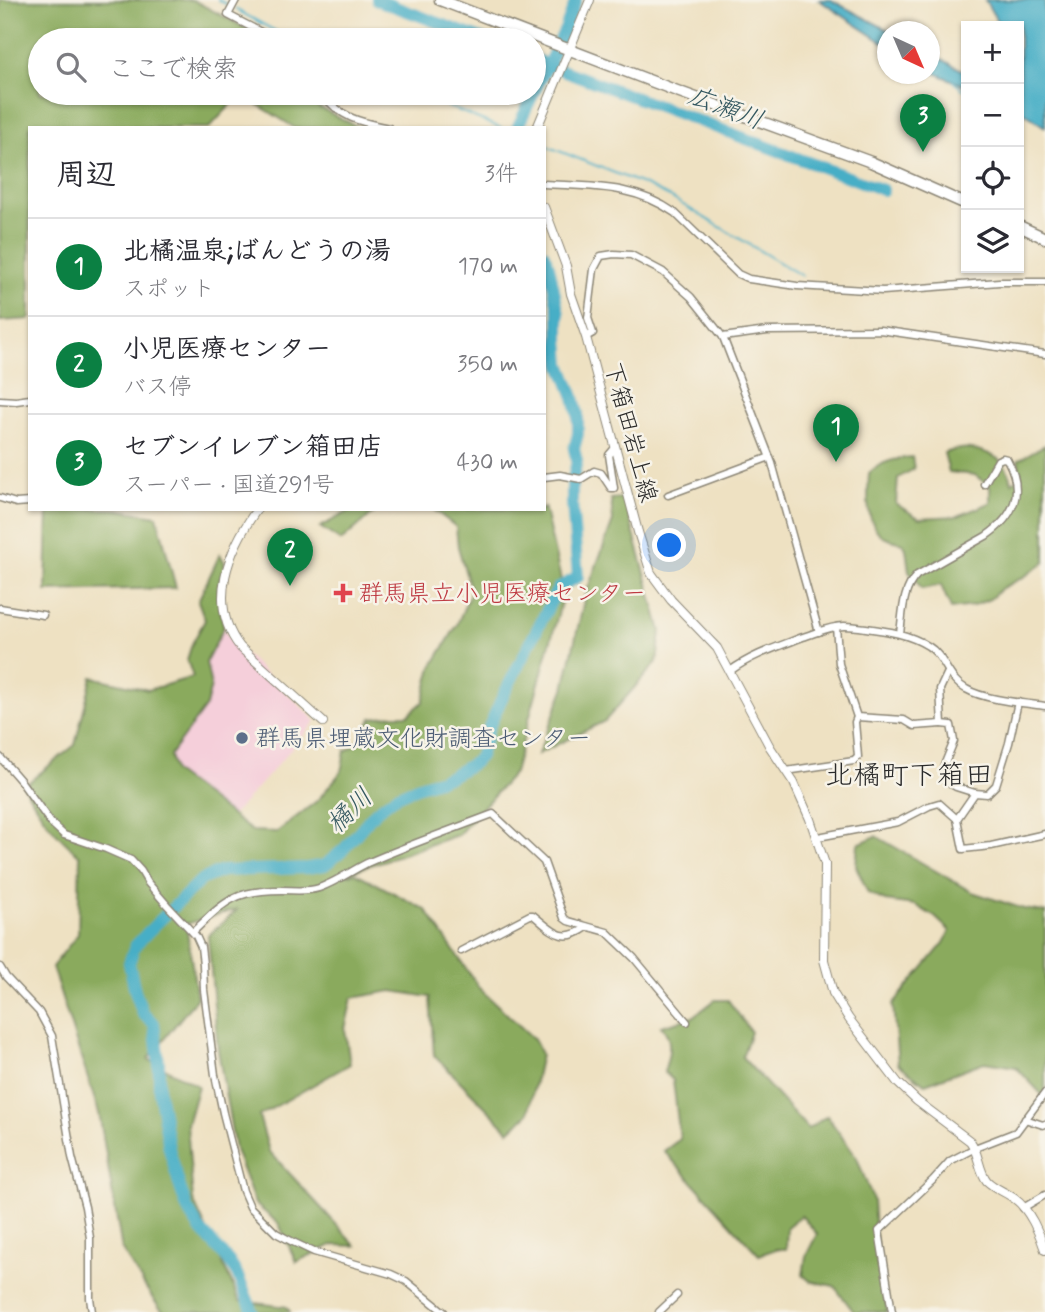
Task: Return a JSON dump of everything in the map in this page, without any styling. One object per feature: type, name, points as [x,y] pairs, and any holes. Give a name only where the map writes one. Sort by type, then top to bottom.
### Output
[{"type":"highway","points":[[440,0],[513,28]]},
{"type":"highway","points":[[546,40],[871,162],[961,202]]},
{"type":"highway","points":[[1024,228],[1045,238]]},
{"type":"main road","points":[[538,126],[559,78],[566,48],[590,0]]},
{"type":"main road","name":"下箱田岩上線","points":[[546,212],[566,266],[571,294],[586,337],[638,532],[652,573],[671,600],[717,648],[771,747],[794,783],[810,819],[825,864],[824,960],[833,993],[849,1019],[898,1083],[970,1141],[975,1148],[984,1177],[1016,1199],[1037,1230],[1045,1250]]},
{"type":"main road","points":[[256,511],[224,577],[222,601],[228,627],[240,647],[323,722]]},
{"type":"street","points":[[236,0],[228,14],[254,28]]},
{"type":"street","points":[[331,105],[344,115],[380,126]]},
{"type":"street","points":[[546,184],[622,189],[656,201],[675,213],[738,274],[750,279],[797,286],[883,290],[999,282],[1045,282]]},
{"type":"street","points":[[586,337],[593,333],[588,317],[594,269],[601,256],[614,254],[631,256],[663,272],[691,297],[723,337],[770,457],[819,632]]},
{"type":"street","points":[[723,337],[767,331],[880,330],[1045,354]]},
{"type":"street","points":[[0,400],[28,399]]},
{"type":"street","points":[[546,477],[560,475],[581,479],[594,471],[601,473],[611,488],[614,488],[609,455],[615,448]]},
{"type":"street","points":[[668,495],[770,457]]},
{"type":"street","points":[[900,633],[905,596],[913,578],[997,529],[1012,511],[1016,492],[1014,475],[1007,459],[1003,457],[999,460],[984,484]]},
{"type":"street","points":[[0,498],[28,502]]},
{"type":"street","points":[[0,608],[43,615]]},
{"type":"street","points":[[730,671],[761,652],[836,627],[852,626],[900,633],[918,640],[935,651],[956,682],[974,693],[1045,706]]},
{"type":"street","points":[[786,771],[854,761],[858,757],[855,722],[857,717],[839,664],[836,627]]},
{"type":"street","points":[[942,724],[940,688],[948,672]]},
{"type":"street","points":[[857,717],[904,720],[914,726],[951,725],[954,741],[943,768],[945,780],[956,787],[987,794],[996,785],[1018,702]]},
{"type":"street","points":[[0,757],[51,823],[64,835],[131,860],[148,883],[193,932],[201,947],[215,1074],[223,1113],[243,1191],[250,1207],[276,1233],[314,1252],[391,1274],[405,1281],[444,1312]]},
{"type":"street","points":[[957,819],[975,793]]},
{"type":"street","points":[[818,837],[898,822],[939,803],[957,819],[963,849],[1045,834]]},
{"type":"street","points":[[193,932],[222,904],[235,896],[316,889],[365,864],[492,814],[544,862],[564,918],[607,932],[634,958],[687,1022]]},
{"type":"street","points":[[461,951],[530,915],[561,936],[574,934],[587,927]]},
{"type":"street","points":[[0,967],[39,1012],[52,1035],[72,1157],[90,1238],[92,1312]]},
{"type":"street","points":[[892,1312],[879,1231],[950,1161],[1016,1132],[1045,1093]]},
{"type":"street","points":[[1025,1119],[1045,1124]]},
{"type":"street","points":[[1023,1208],[1045,1195]]},
{"type":"street","points":[[659,1312],[677,1295]]},
{"type":"shaded area","name":"群馬県埋蔵文化財調査センター","points":[[224,627],[231,641],[316,721],[232,816],[174,772],[170,755],[206,706],[211,686],[206,662]]},
{"type":"green space","points":[[0,0],[193,0],[246,28],[28,28],[28,105],[231,105],[211,126],[28,126],[28,319],[0,321]]},
{"type":"green space","points":[[258,105],[316,105],[357,126],[292,126]]},
{"type":"green space","points":[[1045,445],[1045,562],[1002,588],[990,599],[973,606],[951,609],[941,585],[922,589],[909,571],[903,543],[882,536],[872,522],[868,506],[869,473],[889,461],[912,457],[914,469],[898,478],[896,504],[919,518],[958,516],[990,503],[990,487],[975,475],[949,472],[944,453],[965,449],[988,453],[1004,464],[1012,482],[1021,477],[1018,460]]},
{"type":"green space","points":[[624,498],[661,631],[657,662],[605,721],[538,754],[564,689],[585,596],[613,521],[611,499]]},
{"type":"green space","points":[[48,511],[126,511],[157,516],[176,588],[46,591]]},
{"type":"green space","points":[[349,511],[376,511],[341,541],[320,527]]},
{"type":"green space","points":[[436,511],[545,511],[564,593],[514,773],[458,835],[339,876],[356,873],[426,910],[480,989],[534,1039],[541,1054],[528,1114],[509,1131],[434,1055],[430,997],[392,991],[352,998],[345,1029],[350,1064],[259,1116],[269,1151],[356,1246],[332,1245],[296,1262],[279,1224],[255,1204],[235,1150],[218,1050],[208,936],[238,909],[186,924],[197,998],[148,1059],[198,1086],[187,1124],[193,1200],[240,1301],[287,1307],[290,1312],[163,1312],[122,1250],[99,1113],[52,967],[78,934],[80,856],[49,824],[24,786],[75,745],[92,677],[148,690],[193,677],[187,660],[205,620],[198,601],[220,554],[225,563],[218,599],[224,627],[206,662],[211,686],[206,706],[170,755],[174,772],[252,831],[277,832],[318,800],[341,772],[345,751],[356,745],[372,718],[408,715],[423,702],[432,667],[457,625],[471,591],[458,547],[456,527]]},
{"type":"green space","points":[[876,836],[972,892],[1024,909],[1045,912],[1045,1098],[1016,1067],[984,1062],[925,1084],[898,1064],[893,1004],[944,943],[950,931],[935,917],[915,905],[885,901],[868,893],[856,866],[858,844]]},
{"type":"green space","points":[[715,1000],[728,1000],[751,1032],[742,1057],[808,1129],[827,1116],[857,1158],[873,1200],[877,1262],[888,1312],[854,1312],[834,1286],[810,1281],[803,1275],[806,1256],[817,1234],[801,1215],[787,1227],[786,1249],[776,1249],[759,1255],[664,1151],[680,1139],[673,1080],[664,1072],[669,1054],[668,1036],[661,1026],[693,1017]]},
{"type":"water","points":[[819,0],[831,0],[877,24],[877,38]]},
{"type":"water","points":[[985,0],[1045,0],[1045,127],[1024,112],[1024,21],[997,21]]},
{"type":"water","points":[[940,58],[961,69],[961,84],[940,75]]},
{"type":"waterway","points":[[218,0],[230,6]]},
{"type":"waterway","name":"広瀬川","points":[[377,0],[452,28]]},
{"type":"waterway","name":"橘川","points":[[546,68],[576,0]]},
{"type":"waterway","points":[[235,9],[270,28]]},
{"type":"waterway","name":"広瀬川","points":[[554,67],[883,190]]},
{"type":"waterway","points":[[953,81],[961,88]]},
{"type":"waterway","points":[[444,105],[496,126]]},
{"type":"waterway","name":"橘川","points":[[518,126],[528,105]]},
{"type":"waterway","points":[[546,146],[670,197],[802,276]]},
{"type":"waterway","name":"橘川","points":[[253,1312],[229,1261],[199,1228],[187,1208],[169,1148],[159,1091],[154,1023],[143,1014],[129,963],[135,946],[201,880],[222,871],[325,865],[344,849],[375,812],[396,796],[451,776],[475,762],[480,756],[501,700],[558,588],[578,577],[572,503],[572,483],[577,461],[574,449],[578,434],[578,414],[561,364],[559,314],[546,259]]},
{"type":"place","name":"セブンイレブン箱田店","points":[[923,152]]},
{"type":"place","name":"北橘温泉;ばんどうの湯","points":[[836,462]]},
{"type":"place","name":"小児医療センター","points":[[290,586]]},
{"type":"place","name":"群馬県立小児医療センター","points":[[343,593]]},
{"type":"place","name":"群馬県埋蔵文化財調査センター","points":[[242,738]]},
{"type":"district","name":"北橘町下箱田","points":[[909,774]]}]
